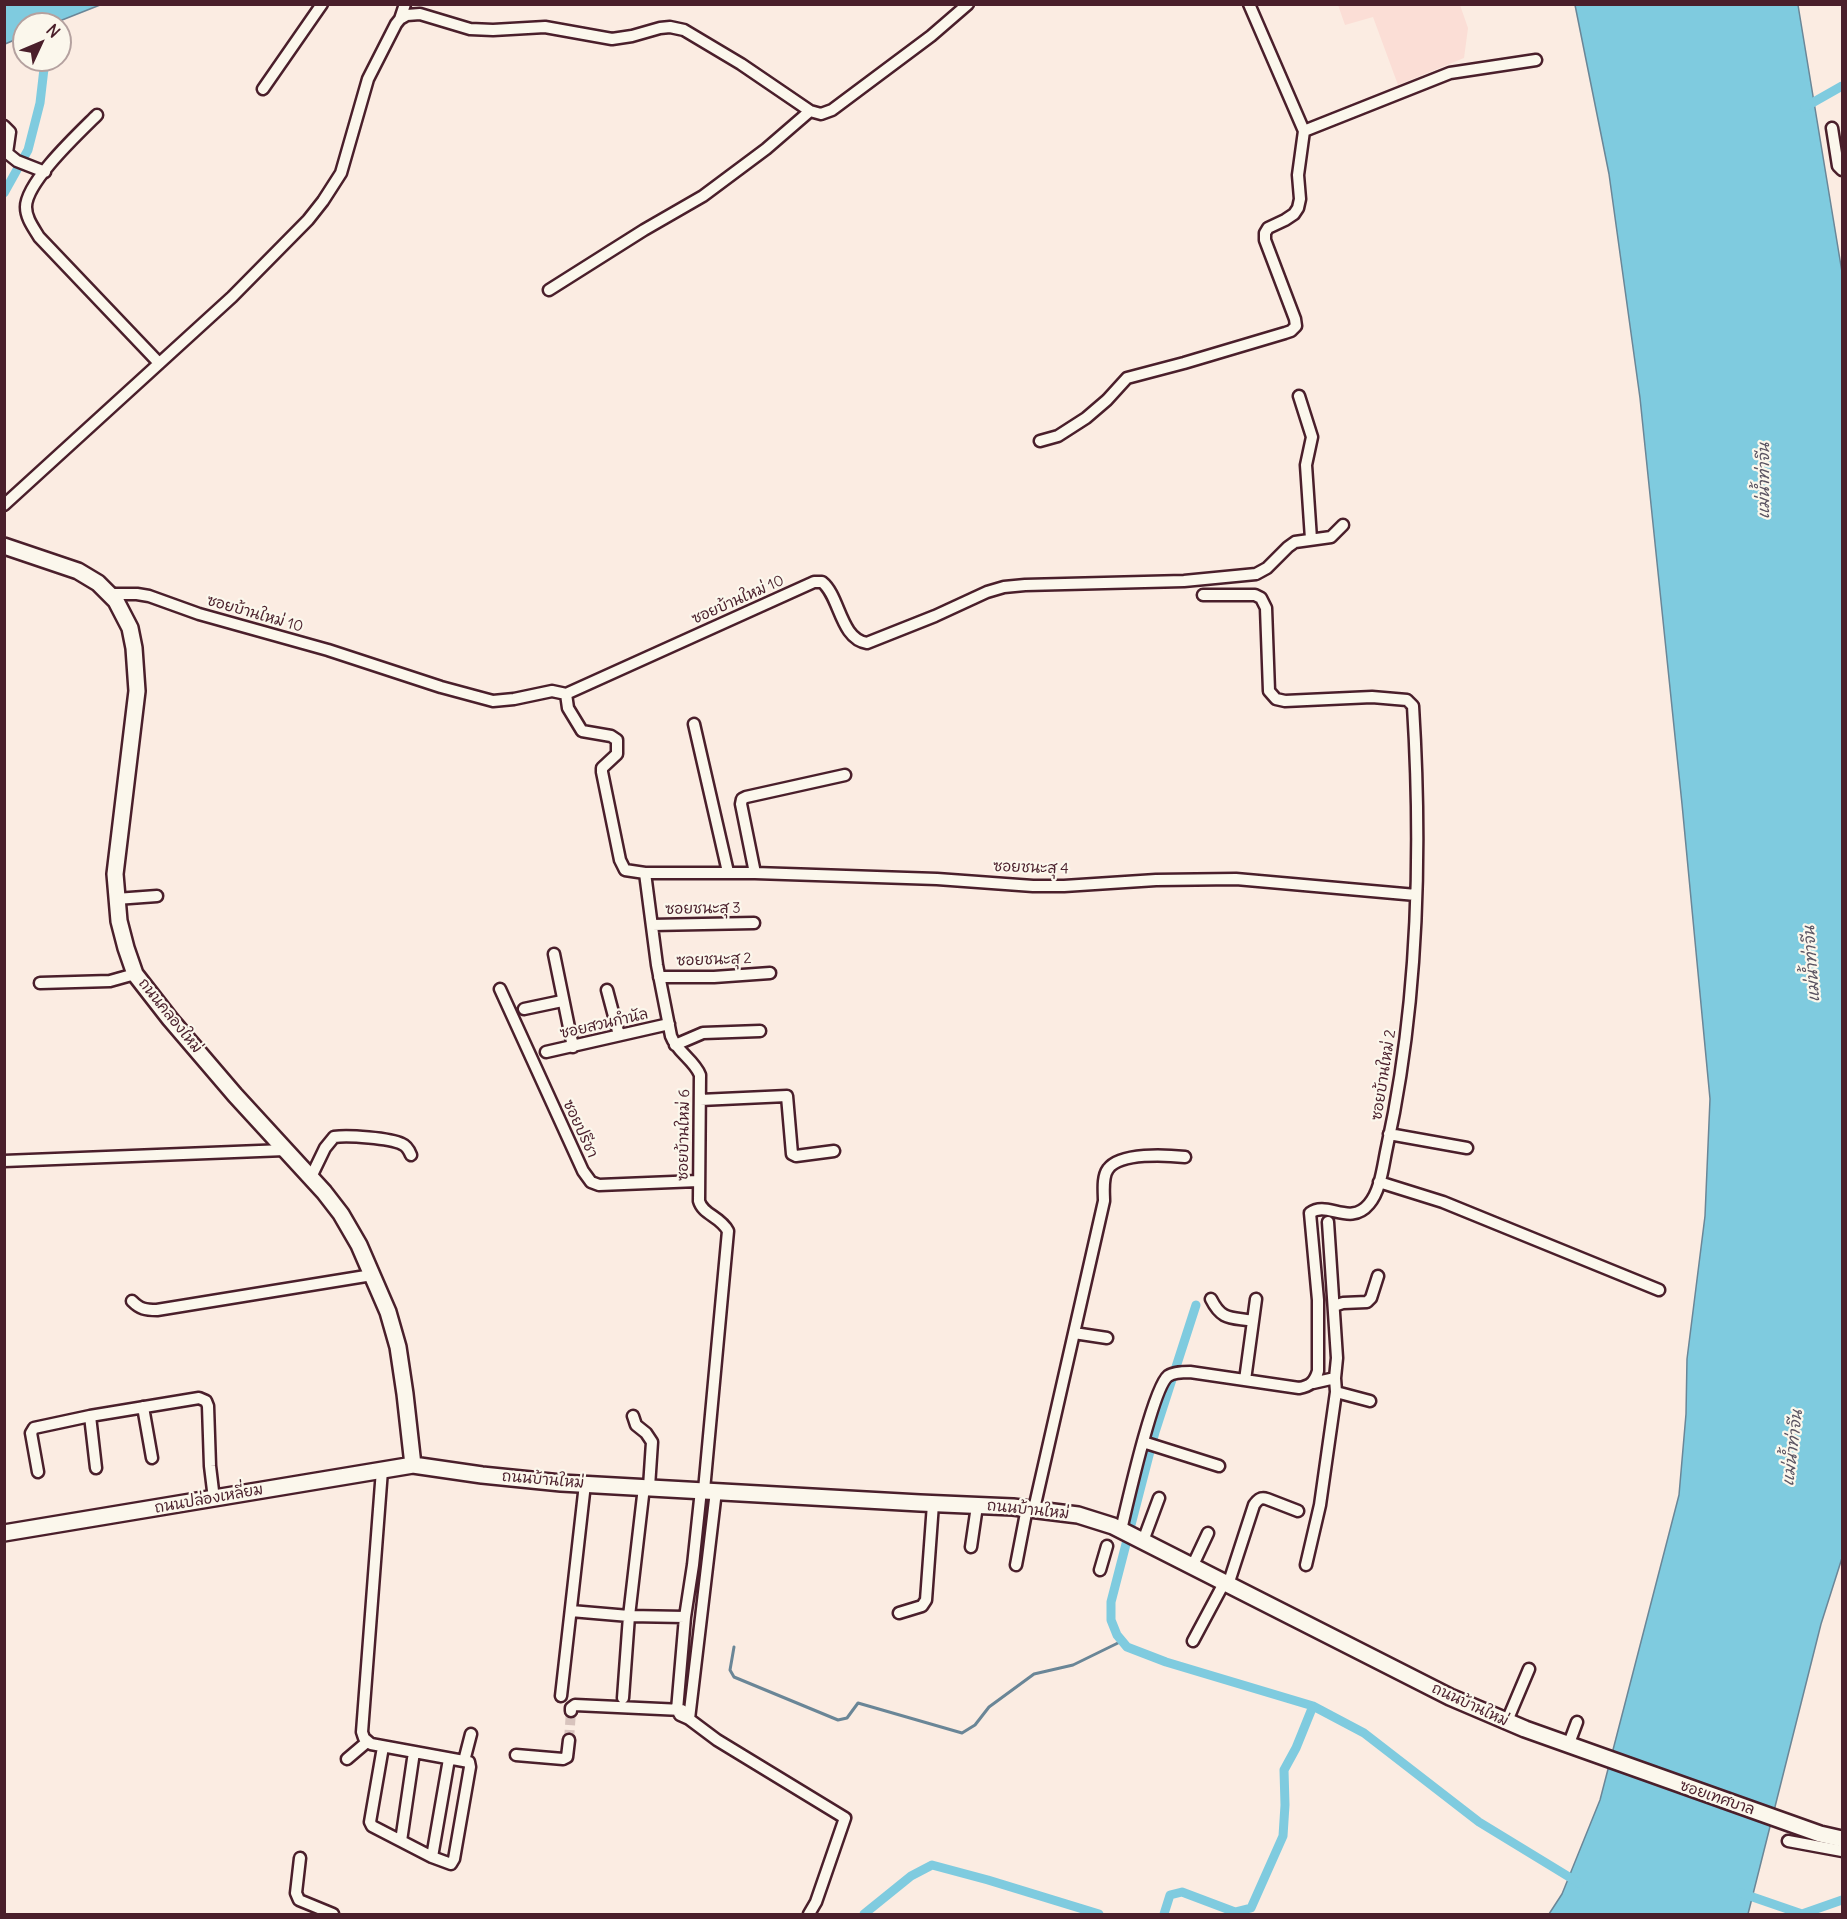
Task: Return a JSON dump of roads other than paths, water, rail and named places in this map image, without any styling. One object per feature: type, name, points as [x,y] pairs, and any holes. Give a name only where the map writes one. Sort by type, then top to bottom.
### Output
[{"type":"street","points":[[263,89],[322,4]]},
{"type":"street","points":[[4,505],[232,297],[308,220],[332,190],[345,163],[368,79],[400,19],[405,4]]},
{"type":"street","points":[[400,19],[407,15],[420,14],[470,29],[545,27],[612,39],[621,39],[660,28],[670,27],[684,30],[741,64],[810,111],[821,114],[832,110],[931,36],[968,4]]},
{"type":"street","points":[[1040,441],[1058,436],[1086,418],[1127,378],[1203,358],[1285,333],[1294,328],[1295,319],[1265,240],[1265,233],[1268,228],[1294,214],[1298,208],[1300,199],[1298,175],[1304,131],[1249,4]]},
{"type":"street","points":[[1304,131],[1450,73],[1536,60]]},
{"type":"street","points":[[549,290],[644,230],[698,200],[766,149],[810,111]]},
{"type":"street","points":[[97,115],[59,153],[29,193],[26,206],[28,220],[39,237],[159,363]]},
{"type":"street","points":[[4,126],[10,132],[7,153],[22,163],[45,172]]},
{"type":"street","points":[[1832,128],[1838,166],[1842,170]]},
{"type":"street","points":[[1299,396],[1312,437],[1306,465],[1311,539]]},
{"type":"street","name":"ซอยบ้านใหม่ 10","points":[[109,594],[149,596],[199,614],[328,650],[441,687],[493,701],[552,691],[566,693],[814,582],[822,582],[828,587],[853,637],[859,642],[867,643],[935,616],[987,591],[1004,587],[1193,580],[1256,574],[1267,568],[1294,542],[1331,537],[1343,525]]},
{"type":"street","name":"ถนนคลองใหม่","points":[[4,546],[78,571],[98,583],[120,608],[130,628],[137,691],[115,874],[118,921],[135,974],[235,1095],[341,1214],[359,1245],[388,1312],[398,1347],[413,1465]]},
{"type":"street","name":"ซอยบ้านใหม่ 2","points":[[1203,595],[1255,595],[1261,598],[1266,608],[1269,691],[1276,699],[1372,697],[1407,700],[1413,706],[1417,775],[1416,895],[1408,1020],[1389,1134],[1374,1198],[1365,1208],[1345,1214],[1322,1209],[1313,1210],[1310,1213],[1318,1300],[1318,1371],[1313,1383]]},
{"type":"street","points":[[566,693],[568,708],[582,731],[611,736],[617,740],[617,754],[602,768],[605,794],[623,868],[645,873]]},
{"type":"street","points":[[694,724],[728,872]]},
{"type":"street","points":[[755,873],[741,804],[742,799],[845,775]]},
{"type":"street","name":"ซอยชนะสุ 4","points":[[645,873],[728,872],[936,879],[1033,886],[1236,879],[1416,895]]},
{"type":"street","name":"ซอยบ้านใหม่ 6","points":[[645,873],[659,977],[669,1024],[675,1045],[698,1069],[700,1075],[698,1181],[700,1206],[724,1224],[728,1237],[707,1490]]},
{"type":"street","points":[[116,899],[158,896]]},
{"type":"street","name":"ซอยชนะสุ 3","points":[[652,925],[754,923]]},
{"type":"street","points":[[554,954],[573,1047]]},
{"type":"street","name":"ซอยชนะสุ 2","points":[[659,977],[714,977],[770,973]]},
{"type":"street","points":[[40,983],[110,981],[135,974]]},
{"type":"street","name":"ซอยปรีชา","points":[[500,989],[583,1171],[591,1182],[599,1185],[698,1181]]},
{"type":"street","points":[[607,990],[619,1035]]},
{"type":"street","points":[[524,1010],[562,1001]]},
{"type":"street","name":"ซอยสวนกำนัล","points":[[546,1052],[669,1024]]},
{"type":"street","points":[[675,1045],[703,1033],[760,1031]]},
{"type":"street","points":[[700,1100],[788,1096],[792,1154],[796,1156],[834,1151]]},
{"type":"street","points":[[1389,1134],[1467,1148]]},
{"type":"street","points":[[311,1178],[325,1148],[334,1137],[350,1136],[397,1142],[403,1144],[411,1155]]},
{"type":"street","points":[[4,1161],[285,1150]]},
{"type":"street","points":[[1016,1565],[1104,1202],[1105,1174],[1108,1167],[1120,1161],[1149,1155],[1185,1157]]},
{"type":"street","points":[[1379,1182],[1443,1202],[1659,1290]]},
{"type":"street","points":[[1306,1565],[1320,1505],[1336,1392],[1337,1358],[1328,1222]]},
{"type":"street","points":[[132,1301],[140,1308],[157,1310],[372,1275]]},
{"type":"street","points":[[1334,1306],[1350,1302],[1367,1302],[1371,1298],[1378,1276]]},
{"type":"street","points":[[1211,1299],[1222,1315],[1253,1321]]},
{"type":"street","points":[[1245,1380],[1256,1299]]},
{"type":"street","points":[[1074,1333],[1107,1338]]},
{"type":"street","points":[[1101,1570],[1161,1386],[1169,1375],[1177,1372],[1190,1372],[1299,1388],[1335,1378]]},
{"type":"street","points":[[1336,1392],[1370,1401]]},
{"type":"street","points":[[38,1472],[32,1432],[34,1428],[90,1416],[200,1398],[206,1401],[208,1406],[210,1466],[214,1499]]},
{"type":"street","points":[[143,1407],[152,1458]]},
{"type":"street","points":[[90,1416],[96,1468]]},
{"type":"street","points":[[623,1698],[629,1616],[652,1442],[636,1425],[633,1416]]},
{"type":"street","points":[[1143,1442],[1219,1466]]},
{"type":"street","name":"ถนนบ้านใหม่","points":[[413,1465],[482,1475],[585,1484],[1031,1508],[1078,1515],[1113,1535],[1143,1541],[1449,1697],[1592,1754]]},
{"type":"street","name":"ถนนปล่องเหลี่ยม","points":[[4,1533],[413,1465]]},
{"type":"street","points":[[382,1470],[362,1732],[367,1742],[383,1747],[469,1762],[451,1864],[446,1864],[374,1828],[370,1822],[383,1747]]},
{"type":"street","points":[[561,1696],[585,1484]]},
{"type":"street","points":[[676,1710],[685,1617],[707,1490]]},
{"type":"street","points":[[690,1715],[698,1634],[707,1490]]},
{"type":"street","points":[[1143,1541],[1159,1498]]},
{"type":"street","points":[[1193,1641],[1226,1584],[1257,1500],[1267,1499],[1298,1511]]},
{"type":"street","points":[[899,1613],[922,1606],[926,1600],[933,1504]]},
{"type":"street","points":[[971,1547],[977,1506]]},
{"type":"street","points":[[1192,1567],[1208,1533]]},
{"type":"street","points":[[571,1611],[629,1616],[685,1617]]},
{"type":"street","points":[[1507,1722],[1529,1669]]},
{"type":"street","points":[[571,1711],[575,1705],[676,1710],[690,1715],[717,1740],[845,1818],[816,1902],[809,1914]]},
{"type":"street","points":[[1568,1746],[1577,1722]]},
{"type":"street","points":[[464,1761],[471,1734]]},
{"type":"street","points":[[516,1755],[563,1759],[567,1757],[569,1740]]},
{"type":"street","points":[[346,1759],[367,1742]]},
{"type":"street","points":[[401,1841],[414,1752]]},
{"type":"street","name":"ซอยเทศบาล","points":[[1592,1754],[1820,1834],[1842,1839]]},
{"type":"street","points":[[432,1857],[449,1759]]},
{"type":"street","points":[[1788,1841],[1842,1851]]},
{"type":"street","points":[[300,1858],[296,1893],[299,1900],[333,1914]]},
{"type":"water","points":[[5,4],[100,4],[72,16],[72,12],[12,12],[12,41],[5,44]]},
{"type":"water","name":"แม่น้ำท่าจีน","points":[[1575,5],[1798,5],[1842,272],[1842,1558],[1821,1624],[1748,1914],[1549,1914],[1562,1894],[1600,1800],[1679,1495],[1686,1414],[1687,1359],[1705,1216],[1710,1099],[1640,398],[1609,174]]},
{"type":"waterway","points":[[4,193],[28,150],[40,103],[44,72]]},
{"type":"waterway","points":[[1805,107],[1842,86]]},
{"type":"waterway","points":[[1196,1305],[1155,1432],[1111,1602],[1111,1620],[1117,1635],[1127,1647],[1166,1662],[1313,1706],[1364,1733],[1479,1822],[1579,1883]]},
{"type":"waterway","points":[[734,1647],[730,1670],[734,1677],[838,1720],[847,1718],[858,1703],[962,1733],[975,1725],[989,1707],[1034,1674],[1073,1665],[1122,1641]]},
{"type":"waterway","points":[[1164,1914],[1170,1895],[1182,1892],[1235,1912],[1251,1908],[1283,1836],[1284,1770],[1296,1748],[1313,1706]]},
{"type":"waterway","points":[[864,1914],[911,1876],[932,1865],[1099,1914]]},
{"type":"waterway","points":[[1741,1893],[1802,1914]]},
{"type":"waterway","points":[[1802,1914],[1842,1900]]},
{"type":"tunnel","points":[[569,1740],[571,1711]]}]
